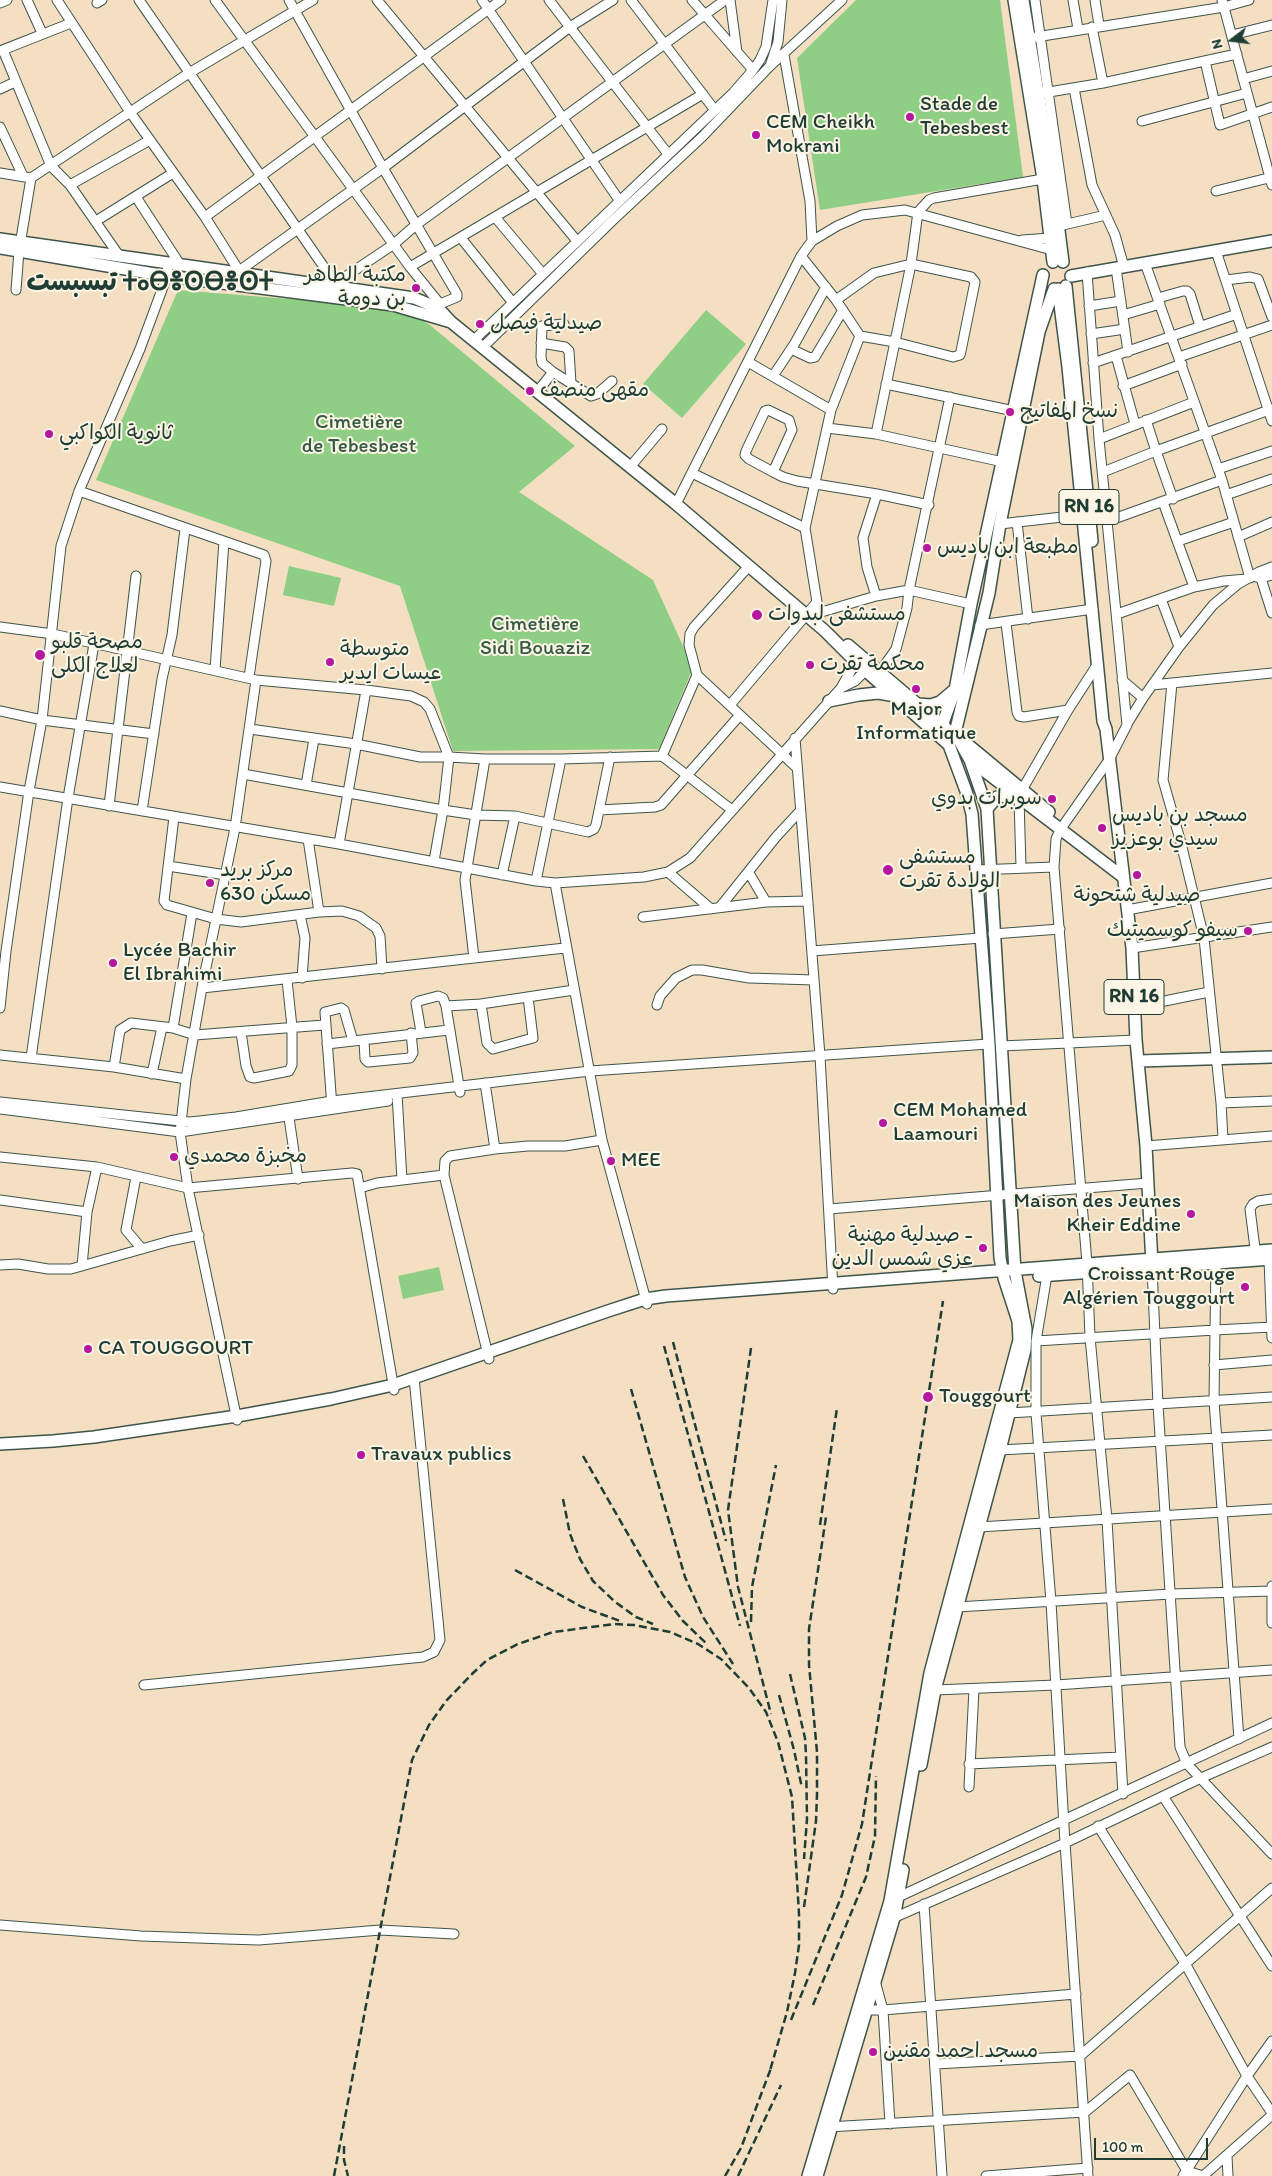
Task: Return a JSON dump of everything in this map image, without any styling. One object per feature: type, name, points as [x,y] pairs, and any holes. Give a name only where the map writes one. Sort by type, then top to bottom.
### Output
[{"type":"main road","points":[[894,1899],[928,1682],[1018,1345],[1018,1321],[1009,1275],[998,1196],[972,814],[950,736],[955,690],[971,604],[1043,275],[1046,267],[1056,258],[1063,225],[1039,94],[1014,0]]},
{"type":"main road","points":[[950,736],[989,594],[1000,524],[1044,316],[1062,285],[1069,268],[1056,258],[1051,238],[1043,179],[1035,37],[1023,0]]},
{"type":"main road","points":[[0,239],[20,247],[414,309],[436,309]]},
{"type":"main road","points":[[1043,275],[1046,284],[1062,285],[1087,272],[1272,241]]},
{"type":"main road","points":[[0,248],[20,247],[120,257],[167,270],[181,266],[333,285],[414,298],[436,309],[676,504],[748,566],[809,613],[825,630],[873,671],[918,704],[950,736],[1018,795]]},
{"type":"main road","name":"RN 16","points":[[1062,285],[1060,314],[1086,515],[1092,609],[1103,722],[1106,731],[1132,948],[1136,1040],[1146,1146],[1152,1263]]},
{"type":"main road","name":"RN 16","points":[[1062,285],[1109,721],[1106,731]]},
{"type":"main road","points":[[1044,316],[1052,313],[1060,314]]},
{"type":"main road","points":[[873,671],[896,696],[950,736],[970,760],[1062,827],[1123,877]]},
{"type":"main road","points":[[918,704],[931,705],[940,702],[955,690]]},
{"type":"main road","points":[[829,701],[860,694],[878,693],[896,696]]},
{"type":"main road","points":[[808,2176],[875,1981],[894,1899],[935,1690],[1000,1450],[1026,1337],[1024,1311],[1009,1275],[1010,1195],[987,809],[970,760]]},
{"type":"main road","points":[[987,809],[997,797],[1018,795]]},
{"type":"main road","points":[[1139,1061],[1272,1057]]},
{"type":"main road","points":[[0,1449],[62,1445],[237,1418],[393,1388],[646,1302],[1265,1256]]},
{"type":"main road","points":[[1152,1263],[1216,1263],[1265,1256]]},
{"type":"main road","points":[[0,1444],[94,1437],[237,1418]]},
{"type":"main road","points":[[817,2176],[826,2127],[889,1920]]},
{"type":"street","points":[[0,3],[7,0]]},
{"type":"street","points":[[28,0],[42,33]]},
{"type":"street","points":[[57,0],[70,23],[130,112],[205,217],[240,272],[570,28],[612,0]]},
{"type":"street","points":[[139,0],[262,176],[333,285],[394,244],[417,224],[725,0]]},
{"type":"street","points":[[216,0],[394,244],[436,309],[458,296],[383,168],[289,0]]},
{"type":"street","points":[[0,173],[27,177],[50,166],[189,73],[313,0]]},
{"type":"street","points":[[377,0],[536,194],[577,241]]},
{"type":"street","points":[[482,0],[620,200]]},
{"type":"street","points":[[205,217],[501,0]]},
{"type":"street","points":[[549,0],[668,154]]},
{"type":"street","points":[[630,0],[714,109]]},
{"type":"street","points":[[692,0],[753,70]]},
{"type":"street","points":[[730,0],[737,53]]},
{"type":"street","points":[[478,344],[513,302],[753,70],[766,47],[773,0]]},
{"type":"street","points":[[770,66],[778,42],[782,0]]},
{"type":"street","points":[[478,344],[702,137],[770,66],[842,0]]},
{"type":"street","points":[[1034,0],[1035,37],[1223,3],[1250,0]]},
{"type":"street","points":[[1073,0],[1078,29]]},
{"type":"street","points":[[1095,0],[1103,83]]},
{"type":"street","points":[[1216,190],[1271,180],[1223,3]]},
{"type":"street","points":[[70,23],[2,51],[50,166],[70,185],[120,257]]},
{"type":"street","points":[[1232,35],[1272,25]]},
{"type":"street","points":[[1039,94],[1103,83],[1237,54]]},
{"type":"street","points":[[784,55],[810,201],[812,241]]},
{"type":"street","points":[[1206,61],[1222,125],[1272,107]]},
{"type":"street","points":[[1243,79],[1272,71]]},
{"type":"street","points":[[0,88],[15,82]]},
{"type":"street","points":[[1074,88],[1089,174],[1115,234],[1128,352]]},
{"type":"street","points":[[1142,121],[1247,93]]},
{"type":"street","points":[[410,267],[435,254],[703,94]]},
{"type":"street","points":[[0,127],[27,177],[16,290]]},
{"type":"street","points":[[70,185],[150,140]]},
{"type":"street","points":[[96,221],[173,173]]},
{"type":"street","points":[[876,434],[911,264],[918,212],[929,200],[934,198],[1043,179]]},
{"type":"street","points":[[136,197],[181,266]]},
{"type":"street","points":[[676,504],[801,256],[812,241],[837,226],[862,215],[894,210],[918,212],[967,228],[1022,240],[1056,258]]},
{"type":"street","points":[[1063,225],[1106,216]]},
{"type":"street","points":[[495,218],[543,274]]},
{"type":"street","points":[[1022,240],[1042,237],[1051,238]]},
{"type":"street","points":[[462,238],[513,302]]},
{"type":"street","points":[[1216,251],[1270,410],[1272,421]]},
{"type":"street","points":[[801,256],[836,300],[860,336],[895,342],[953,357],[960,355],[975,280],[911,264],[874,273],[836,300]]},
{"type":"street","points":[[1145,263],[1222,480],[1238,537],[1254,577],[1272,614]]},
{"type":"street","points":[[0,1008],[3,950],[42,720],[53,634],[61,546],[79,491],[135,361],[167,270]]},
{"type":"street","points":[[1087,272],[1099,439],[1117,614],[1125,728]]},
{"type":"street","points":[[1226,280],[1250,277],[1258,279],[1272,317]]},
{"type":"street","points":[[773,376],[791,349],[826,287]]},
{"type":"street","points":[[1123,314],[1183,291],[1190,294],[1200,326]]},
{"type":"street","points":[[1089,306],[1121,301]]},
{"type":"street","points":[[791,349],[810,358],[815,357],[843,310]]},
{"type":"street","points":[[1093,363],[1237,314]]},
{"type":"street","points":[[564,324],[543,325],[541,360],[553,372],[593,396],[612,381]]},
{"type":"street","points":[[1123,386],[1243,334],[1272,325]]},
{"type":"street","points":[[1091,334],[1125,329]]},
{"type":"street","points":[[730,705],[817,602],[806,528],[831,410],[860,336]]},
{"type":"street","points":[[541,343],[565,346],[569,350],[571,383]]},
{"type":"street","points":[[1116,356],[1135,424]]},
{"type":"street","points":[[748,362],[831,410]]},
{"type":"street","points":[[537,392],[553,372]]},
{"type":"street","points":[[886,384],[1014,411]]},
{"type":"street","points":[[841,688],[873,671],[896,649],[906,614],[909,590],[929,505],[950,397]]},
{"type":"street","points":[[1099,439],[1194,402]]},
{"type":"street","points":[[773,472],[792,430],[789,420],[768,410],[765,412],[745,454],[746,457],[773,472],[790,479],[929,505]]},
{"type":"street","points":[[1103,472],[1205,432],[1270,410]]},
{"type":"street","points":[[1146,420],[1173,499]]},
{"type":"street","points":[[827,428],[876,434],[1003,462]]},
{"type":"street","points":[[630,467],[662,430]]},
{"type":"street","points":[[1218,469],[1272,451]]},
{"type":"street","points":[[692,473],[806,528]]},
{"type":"street","points":[[1226,495],[1272,479]]},
{"type":"street","points":[[1108,521],[1222,480]]},
{"type":"street","points":[[79,491],[184,529],[262,553],[265,558],[250,729],[235,828],[202,988],[186,1079],[180,1127],[188,1188],[237,1418]]},
{"type":"street","points":[[876,596],[867,567],[863,538],[877,494]]},
{"type":"street","points":[[1163,502],[1194,587]]},
{"type":"street","points":[[1000,524],[1086,515]]},
{"type":"street","points":[[1017,522],[1028,619]]},
{"type":"street","points":[[1178,541],[1234,522]]},
{"type":"street","points":[[1238,537],[1272,522]]},
{"type":"street","points":[[142,811],[166,660],[172,635],[184,529]]},
{"type":"street","points":[[214,670],[224,541]]},
{"type":"street","points":[[748,566],[694,627],[690,634],[689,645],[697,675],[797,768]]},
{"type":"street","points":[[1123,1794],[1107,1520],[1090,1337],[1081,1189],[1054,866],[1056,839],[1062,827],[1109,760],[1143,698],[1179,647],[1213,605],[1272,567]]},
{"type":"street","points":[[1117,614],[1194,587],[1233,579],[1272,575]]},
{"type":"street","points":[[109,806],[136,576]]},
{"type":"street","points":[[809,613],[825,611],[876,596],[909,590],[971,604]]},
{"type":"street","points":[[1161,599],[1179,647]]},
{"type":"street","points":[[980,626],[1092,609]]},
{"type":"street","points":[[1006,623],[1019,716],[1024,717],[1068,710]]},
{"type":"street","points":[[0,627],[53,634],[253,678],[411,696],[424,702],[433,714],[449,757],[444,810],[434,861]]},
{"type":"street","points":[[31,1058],[79,725],[94,644]]},
{"type":"street","points":[[0,787],[235,828],[340,844],[536,881],[555,883],[622,879],[668,872],[690,858],[781,753],[841,688],[858,658]]},
{"type":"street","points":[[1021,867],[1018,795],[1097,665]]},
{"type":"street","points":[[1152,685],[1272,673]]},
{"type":"street","points":[[662,756],[697,675]]},
{"type":"street","points":[[1122,680],[1143,698]]},
{"type":"street","points":[[1172,683],[1163,780],[1204,938],[1217,1059],[1223,1139]]},
{"type":"street","points":[[340,844],[366,690]]},
{"type":"street","points":[[0,712],[42,720],[154,734]]},
{"type":"street","points":[[599,810],[658,807],[666,801],[740,715]]},
{"type":"street","points":[[1106,731],[1125,728]]},
{"type":"street","points":[[250,729],[356,744],[420,757],[561,759],[662,756],[732,810]]},
{"type":"street","points":[[795,738],[820,1056],[833,1287]]},
{"type":"street","points":[[306,785],[314,739]]},
{"type":"street","points":[[243,774],[476,815],[515,816],[588,832],[594,829],[610,757]]},
{"type":"street","points":[[474,958],[465,880],[485,759]]},
{"type":"street","points":[[536,881],[561,759]]},
{"type":"street","points":[[720,907],[776,837],[800,811]]},
{"type":"street","points":[[174,816],[164,901],[171,907],[216,919],[241,922],[342,911],[359,916],[376,928],[380,936],[382,969]]},
{"type":"street","points":[[502,875],[515,816]]},
{"type":"street","points":[[308,839],[319,912]]},
{"type":"street","points":[[168,866],[226,875]]},
{"type":"street","points":[[977,870],[1054,866]]},
{"type":"street","points":[[668,872],[710,909]]},
{"type":"street","points":[[749,873],[766,902]]},
{"type":"street","points":[[555,883],[602,1140],[646,1302]]},
{"type":"street","points":[[1127,910],[1272,883]]},
{"type":"street","points":[[643,917],[766,902],[807,901]]},
{"type":"street","points":[[173,1028],[192,913]]},
{"type":"street","points":[[300,915],[305,938],[302,978]]},
{"type":"street","points":[[1132,948],[1272,927]]},
{"type":"street","points":[[993,934],[1060,929]]},
{"type":"street","points":[[812,951],[981,938]]},
{"type":"street","points":[[202,988],[566,948]]},
{"type":"street","points":[[657,1005],[660,996],[676,978],[692,970],[749,978],[814,980]]},
{"type":"street","points":[[241,1032],[248,1074],[254,1078],[289,1072],[292,1065],[292,1027],[287,980]]},
{"type":"street","points":[[446,1006],[481,1004],[574,990]]},
{"type":"street","points":[[1135,1007],[1209,992]]},
{"type":"street","points":[[364,1041],[365,1059],[368,1062],[410,1058],[414,1053],[416,1006],[418,1001],[441,997],[446,1006],[460,1089]]},
{"type":"street","points":[[481,1004],[487,1043],[493,1049],[533,1038],[528,997]]},
{"type":"street","points":[[332,1106],[324,1012],[342,1008],[346,1013],[353,1041]]},
{"type":"street","points":[[114,1067],[120,1030],[131,1023],[173,1028],[194,1035],[324,1025]]},
{"type":"street","points":[[152,1074],[162,1027]]},
{"type":"street","points":[[327,1044],[449,1030]]},
{"type":"street","points":[[1001,1046],[1136,1040]]},
{"type":"street","points":[[0,1109],[180,1127],[236,1117],[288,1113],[397,1096],[591,1074],[716,1063],[989,1044]]},
{"type":"street","points":[[0,1055],[114,1067],[186,1079]]},
{"type":"street","points":[[486,1086],[496,1150]]},
{"type":"street","points":[[397,1096],[402,1180]]},
{"type":"street","points":[[1221,1103],[1272,1100]]},
{"type":"street","points":[[0,1102],[180,1127]]},
{"type":"street","points":[[288,1113],[298,1179]]},
{"type":"street","points":[[1146,1146],[1272,1136]]},
{"type":"street","points":[[488,1356],[444,1175],[445,1164],[450,1156],[528,1146],[565,1146],[602,1140]]},
{"type":"street","points":[[0,1157],[97,1167],[188,1188],[353,1173],[358,1176],[365,1230],[393,1388]]},
{"type":"street","points":[[82,1266],[87,1212],[97,1167]]},
{"type":"street","points":[[360,1188],[444,1175]]},
{"type":"street","points":[[136,1176],[126,1230],[142,1249]]},
{"type":"street","points":[[829,1209],[1148,1183]]},
{"type":"street","points":[[1272,1199],[1253,1204],[1250,1209],[1265,1256],[1272,1338]]},
{"type":"street","points":[[0,1200],[87,1212]]},
{"type":"street","points":[[0,1265],[18,1264],[64,1270],[199,1235]]},
{"type":"street","points":[[1152,1263],[1158,1406],[1180,1747],[1187,1764],[1272,1854]]},
{"type":"street","points":[[1216,1263],[1214,1401],[1239,1739]]},
{"type":"street","points":[[986,2176],[1088,2172],[1065,1843],[1046,1524],[1036,1413],[1036,1341],[1048,1271]]},
{"type":"street","points":[[1036,1341],[1272,1327]]},
{"type":"street","points":[[1214,1365],[1272,1360]]},
{"type":"street","points":[[144,1685],[423,1657],[434,1652],[440,1640],[414,1382]]},
{"type":"street","points":[[1009,1414],[1158,1406],[1272,1397]]},
{"type":"street","points":[[1000,1450],[1272,1434]]},
{"type":"street","points":[[979,1527],[1272,1509]]},
{"type":"street","points":[[957,1607],[1272,1589],[1272,1623]]},
{"type":"street","points":[[935,1690],[974,1690],[1117,1682],[1272,1670]]},
{"type":"street","points":[[969,1788],[974,1690]]},
{"type":"street","points":[[894,1899],[1064,1822],[1272,1723]]},
{"type":"street","points":[[889,1920],[1065,1843],[1201,1778],[1272,1747]]},
{"type":"street","points":[[969,1764],[1121,1758]]},
{"type":"street","points":[[1163,1796],[1272,1966]]},
{"type":"street","points":[[1098,1826],[1186,1965],[1247,2076],[1272,2114],[1203,2176],[1185,2173]]},
{"type":"street","points":[[936,2064],[1080,2056],[1272,1888]]},
{"type":"street","points":[[924,1904],[942,2176]]},
{"type":"street","points":[[0,1925],[141,1936],[259,1940],[380,1930],[454,1934]]},
{"type":"street","points":[[875,1981],[883,2010],[890,2124]]},
{"type":"street","points":[[866,2010],[1076,1994]]},
{"type":"street","points":[[1185,2173],[1247,2076],[1272,2041]]},
{"type":"street","points":[[826,2127],[1085,2112],[1127,2076],[1131,2076],[1185,2173]]},
{"type":"street","points":[[1227,2156],[1228,2176]]},
{"type":"green space","name":"Stade de Tebesbest","points":[[856,0],[1000,0],[1023,177],[820,210],[797,58]]},
{"type":"green space","name":"Cimetière de Tebesbest","points":[[178,290],[400,308],[430,325],[575,446],[519,492],[653,580],[693,668],[659,749],[453,751],[400,586],[96,480]]},
{"type":"green space","points":[[706,310],[746,344],[682,418],[643,384]]},
{"type":"green space","points":[[289,566],[341,578],[334,606],[283,595]]},
{"type":"green space","points":[[439,1267],[444,1290],[403,1299],[398,1276]]},
{"type":"railway","points":[[791,2020],[842,1895],[862,1824],[943,1301]]},
{"type":"railway","points":[[673,1342],[726,1541]]},
{"type":"railway","points":[[664,1346],[740,1626]]},
{"type":"railway","points":[[751,1348],[728,1510],[738,1587],[771,1714]]},
{"type":"railway","points":[[631,1389],[685,1577],[703,1617],[733,1664]]},
{"type":"railway","points":[[820,1525],[837,1408]]},
{"type":"railway","points":[[583,1456],[663,1595],[683,1621],[708,1645]]},
{"type":"railway","points":[[751,1622],[752,1587],[776,1465]]},
{"type":"railway","points":[[563,1499],[570,1534],[580,1559],[593,1581],[614,1601],[636,1617],[653,1624]]},
{"type":"railway","points":[[804,1907],[816,1821],[817,1794],[817,1752],[809,1665],[809,1629],[826,1517]]},
{"type":"railway","points":[[515,1570],[582,1607],[620,1621]]},
{"type":"railway","points":[[334,2176],[412,1760],[429,1725],[446,1701],[487,1660],[518,1644],[553,1632],[615,1624],[634,1625],[670,1632],[698,1644],[721,1659],[749,1688],[766,1712],[778,1742],[792,1797],[799,1914],[799,1945],[795,1973],[787,2012],[769,2074]]},
{"type":"railway","points":[[790,1674],[805,1738],[807,1819],[804,1859]]},
{"type":"railway","points":[[779,1695],[802,1788]]},
{"type":"railway","points":[[813,2005],[866,1877],[875,1836],[876,1776]]},
{"type":"railway","points":[[725,2176],[741,2148],[771,2068]]},
{"type":"railway","points":[[738,2176],[781,2085]]},
{"type":"railway","points":[[344,2146],[344,2160],[348,2176]]},
{"type":"place","name":"Stade de Tebesbest","points":[[910,117]]},
{"type":"place","name":"CEM Cheikh Mokrani","points":[[756,135]]},
{"type":"place","name":"مكتبة الطاهر بن دومة","points":[[416,288]]},
{"type":"place","name":"صيدلية فيصل","points":[[480,324]]},
{"type":"place","name":"مقهى منصف","points":[[530,391]]},
{"type":"place","name":"نسخ المفاتيح","points":[[1010,412]]},
{"type":"place","name":"ثانوية الكواكبي","points":[[49,434]]},
{"type":"place","name":"مطبعة ابن باديس","points":[[927,548]]},
{"type":"place","name":"مستشفى لبدوات","points":[[757,615]]},
{"type":"place","name":"مصحة قلبو لعلاج الكلى","points":[[40,655]]},
{"type":"place","name":"متوسطة عيسات ايدير","points":[[330,662]]},
{"type":"place","name":"محكمة تقرت","points":[[810,665]]},
{"type":"place","name":"Major Informatique","points":[[916,689]]},
{"type":"place","name":"سوبرات بدوي","points":[[1052,799]]},
{"type":"place","name":"مسجد بن باديس سيدي بوعزيز","points":[[1102,828]]},
{"type":"place","name":"مستشفى الولادة تقرت","points":[[888,870]]},
{"type":"place","name":"صيدلية شتحونة","points":[[1137,875]]},
{"type":"place","name":"مركز بريد 630 مسكن","points":[[210,883]]},
{"type":"place","name":"سيفو كوسميتيك","points":[[1248,931]]},
{"type":"place","name":"Lycée Bachir El Ibrahimi","points":[[113,963]]},
{"type":"place","name":"CEM Mohamed Laamouri","points":[[883,1123]]},
{"type":"place","name":"مخبزة محمدي","points":[[174,1157]]},
{"type":"place","name":"MEE","points":[[611,1161]]},
{"type":"place","name":"Maison des Jeunes Kheir Eddine","points":[[1191,1214]]},
{"type":"place","name":"صيدلية مهنية - عزي شمس الدين","points":[[983,1248]]},
{"type":"place","name":"Croissant Rouge Algérien Touggourt","points":[[1245,1287]]},
{"type":"place","name":"CA TOUGGOURT","points":[[88,1349]]},
{"type":"place","name":"Touggourt","points":[[928,1397]]},
{"type":"place","name":"Travaux publics","points":[[361,1455]]},
{"type":"place","name":"مسجد احمد مقنين","points":[[873,2052]]},
{"type":"district","name":"تبسبست ⵜⴰⴱⴻⵙⴱⴻⵙⵜ","points":[[150,283]]},
{"type":"park label","name":"Cimetière Sidi Bouaziz","points":[[535,637]]}]
